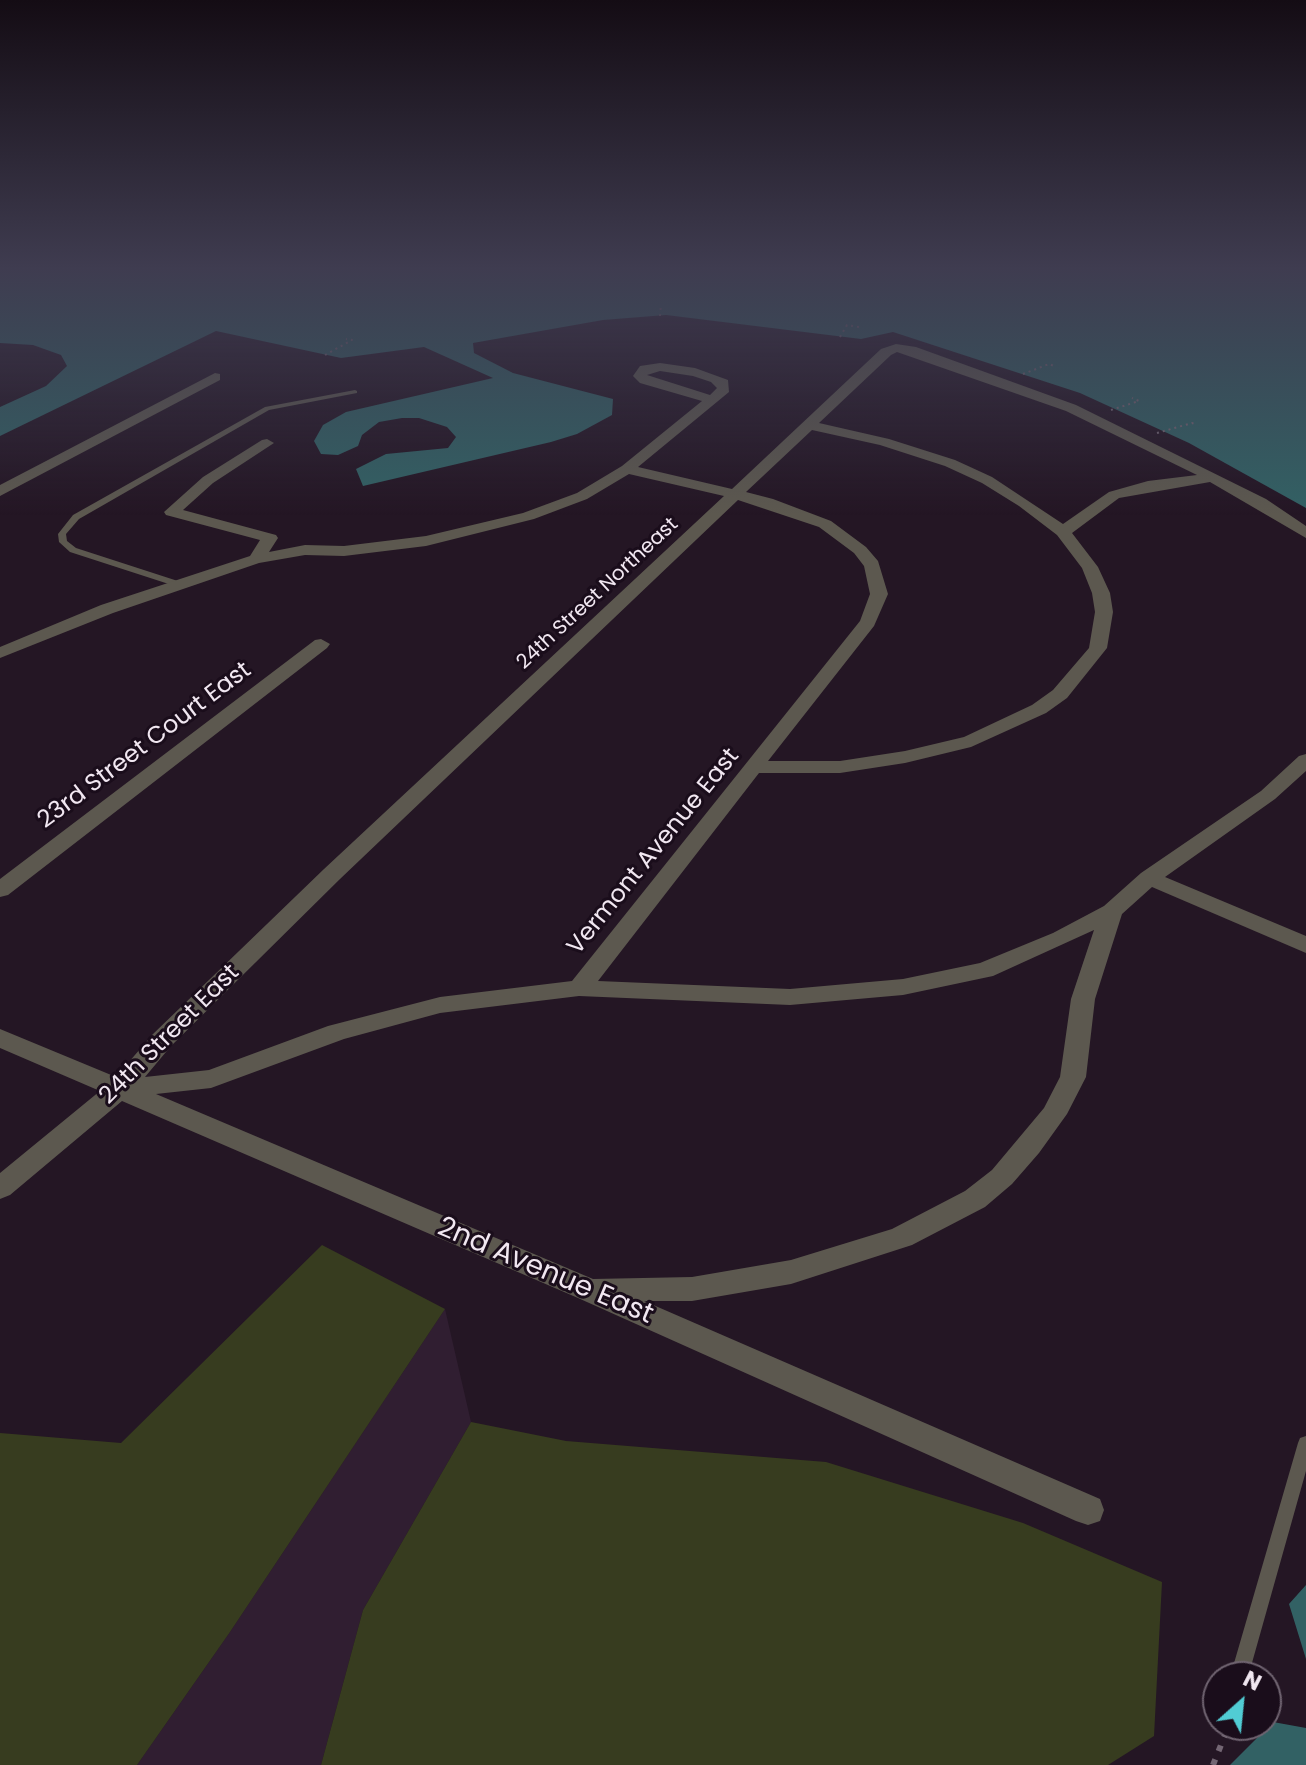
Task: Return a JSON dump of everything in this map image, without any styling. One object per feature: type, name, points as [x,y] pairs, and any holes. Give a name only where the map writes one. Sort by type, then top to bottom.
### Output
[{"type":"street","name":"24th Street Northeast","points":[[332,874],[890,350]]},
{"type":"street","name":"24th Street Northeast","points":[[912,350],[1071,408],[1211,477]]},
{"type":"street","points":[[0,653],[42,634],[256,559],[289,551],[386,547],[465,534],[564,503],[599,487],[627,469],[712,400],[724,388],[716,379],[684,370],[655,367],[640,372],[645,380],[712,400]]},
{"type":"street","points":[[0,491],[215,377]]},
{"type":"street","points":[[756,767],[840,767],[941,749],[1000,730],[1039,709],[1074,681],[1098,648],[1104,612],[1097,580],[1063,532],[1009,493],[950,463],[884,442],[809,425]]},
{"type":"street","points":[[256,559],[270,538],[172,512],[208,480],[267,443]]},
{"type":"street","name":"Vermont Avenue East","points":[[120,1089],[211,1079],[337,1032],[440,1005],[579,988],[868,622],[879,594],[872,565],[844,536],[802,514],[736,494],[627,469]]},
{"type":"street","points":[[1063,532],[1114,495],[1148,486],[1211,477],[1260,502],[1306,533]]},
{"type":"street","name":"23rd Street Court East","points":[[0,890],[321,644]]},
{"type":"street","points":[[579,988],[790,997],[903,987],[985,970],[1061,938],[1112,911],[1149,878],[1268,795],[1306,760]]},
{"type":"street","name":"24th Street East","points":[[0,1188],[120,1089],[162,1040],[332,874]]},
{"type":"street","points":[[1149,878],[1306,945]]},
{"type":"street","points":[[588,1290],[692,1289],[791,1272],[902,1237],[975,1199],[1002,1177],[1030,1146],[1054,1114],[1073,1077],[1083,999],[1112,911]]},
{"type":"street","name":"2nd Avenue East","points":[[0,1038],[588,1290],[1088,1510]]},
{"type":"lane","points":[[181,585],[73,550],[63,542],[62,534],[76,517],[267,408],[355,392]]},
{"type":"lane","points":[[1244,1661],[1306,1443]]},
{"type":"path","points":[[325,355],[333,350]]},
{"type":"path","points":[[1019,376],[1049,364],[1054,366]]},
{"type":"path","points":[[1107,411],[1139,401],[1132,398]]},
{"type":"path","points":[[1154,434],[1192,423],[1197,425]]},
{"type":"path","points":[[1213,1765],[1223,1741]]},
{"type":"shaded area","points":[[48,350],[176,350],[0,436],[0,407],[46,386],[67,366],[61,355]]},
{"type":"shaded area","points":[[306,350],[399,350],[341,358]]},
{"type":"shaded area","points":[[431,350],[474,350],[513,373],[613,399],[612,415],[577,434],[551,442],[363,486],[356,469],[386,454],[448,448],[456,437],[447,427],[419,418],[402,418],[379,422],[362,435],[358,446],[338,455],[321,454],[314,441],[323,425],[346,412],[493,378]]},
{"type":"shaded area","points":[[949,350],[1306,350],[1306,508],[1189,443],[1080,393]]},
{"type":"shaded area","points":[[322,1245],[445,1309],[230,1632],[137,1765],[0,1765],[0,1433],[121,1443]]},
{"type":"shaded area","points":[[445,1309],[471,1422],[363,1610],[321,1765],[137,1765],[230,1632]]},
{"type":"shaded area","points":[[471,1422],[566,1441],[826,1462],[1023,1523],[1162,1582],[1154,1736],[1108,1765],[321,1765],[363,1610]]},
{"type":"shaded area","points":[[1306,1585],[1306,1659],[1289,1604]]},
{"type":"shaded area","points":[[1282,1724],[1306,1728],[1306,1765],[1230,1765],[1254,1741],[1282,1741]]}]
